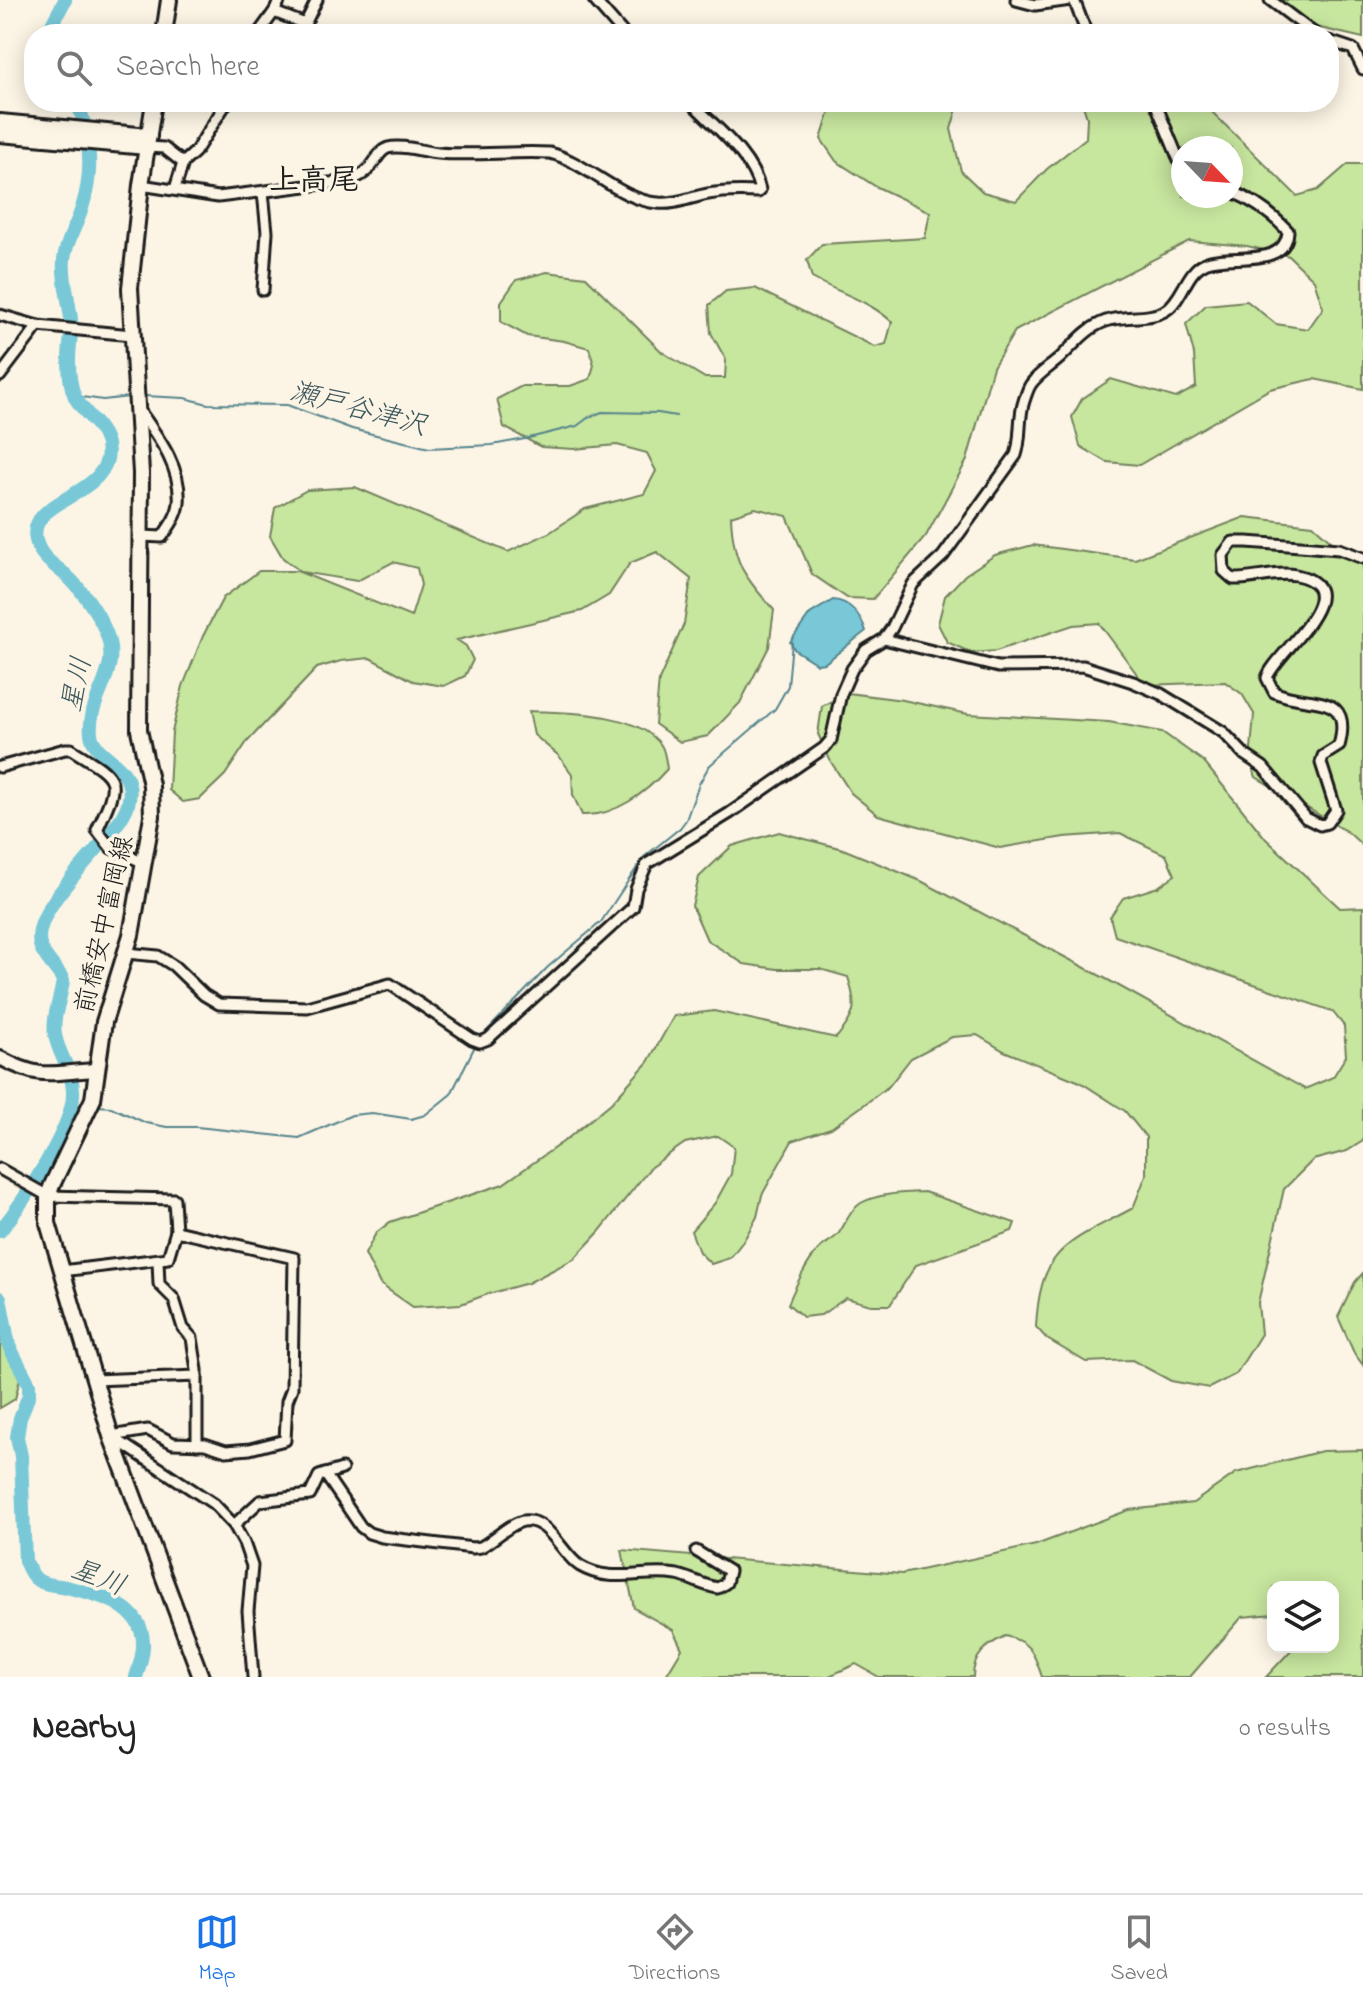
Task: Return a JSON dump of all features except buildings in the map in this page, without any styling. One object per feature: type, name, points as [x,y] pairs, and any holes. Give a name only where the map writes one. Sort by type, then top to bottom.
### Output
[{"type":"main road","points":[[165,24],[169,0]]},
{"type":"main road","name":"前橋安中富岡線","points":[[48,1196],[90,1109],[90,1070],[126,953],[152,816],[151,785],[139,730],[142,536],[139,410],[130,288],[152,112]]},
{"type":"main road","points":[[0,122],[148,142]]},
{"type":"main road","points":[[0,134],[148,142]]},
{"type":"main road","points":[[48,1196],[48,1223],[111,1436],[201,1677]]},
{"type":"street","points":[[265,24],[280,0]]},
{"type":"street","points":[[274,12],[305,24],[317,0]]},
{"type":"street","points":[[594,0],[615,24]]},
{"type":"street","points":[[1016,0],[1035,5],[1072,0],[1083,24]]},
{"type":"street","points":[[1270,0],[1302,24]]},
{"type":"street","points":[[1339,44],[1353,49],[1363,69]]},
{"type":"street","points":[[175,189],[183,163],[195,152],[221,112]]},
{"type":"street","points":[[141,185],[218,197],[358,178],[368,172],[381,153],[392,148],[439,154],[550,153],[562,156],[617,188],[656,203],[672,203],[722,192],[758,192],[758,179],[744,158],[700,112]]},
{"type":"street","points":[[1159,112],[1171,141]]},
{"type":"street","points":[[148,142],[164,148],[183,163]]},
{"type":"street","points":[[263,192],[267,232],[263,290]]},
{"type":"street","points":[[126,953],[158,956],[219,1004],[307,1007],[390,984],[465,1035],[483,1042],[633,907],[636,889],[647,864],[730,813],[831,740],[841,694],[852,669],[866,650],[884,639],[913,584],[943,556],[1016,455],[1020,443],[1022,404],[1032,382],[1085,332],[1100,323],[1163,312],[1173,305],[1190,277],[1204,263],[1266,255],[1280,250],[1287,241],[1288,231],[1243,197]]},
{"type":"street","points":[[0,315],[38,326],[132,335]]},
{"type":"street","points":[[0,376],[38,326]]},
{"type":"street","points":[[139,410],[167,451],[174,469],[179,503],[177,514],[162,537],[142,536]]},
{"type":"street","points":[[884,639],[998,667],[1083,666],[1133,682],[1161,694],[1223,732],[1245,755],[1263,767],[1306,818],[1320,825],[1327,823],[1336,810],[1321,763],[1323,756],[1339,746],[1344,724],[1342,715],[1333,706],[1274,692],[1267,678],[1277,660],[1319,608],[1319,592],[1315,585],[1295,575],[1233,579],[1224,571],[1223,555],[1233,542],[1247,542],[1339,549],[1363,558]]},
{"type":"street","points":[[0,767],[71,749],[107,772],[112,777],[111,802],[97,830],[111,848],[144,863]]},
{"type":"street","points":[[0,1058],[22,1070],[40,1075],[90,1070]]},
{"type":"street","points":[[0,1169],[48,1196],[174,1199],[176,1231],[168,1258],[62,1271]]},
{"type":"street","points":[[111,1436],[148,1430],[173,1443],[197,1444],[226,1451],[250,1449],[285,1440],[287,1401],[292,1388],[294,1258],[176,1231]]},
{"type":"street","points":[[158,1261],[159,1284],[174,1299],[183,1328],[192,1338],[197,1376],[197,1444]]},
{"type":"street","points":[[94,1380],[197,1376]]},
{"type":"street","points":[[111,1436],[214,1504],[234,1525],[252,1566],[248,1611],[253,1677]]},
{"type":"street","points":[[234,1525],[260,1501],[310,1495],[319,1476],[342,1469]]},
{"type":"street","points":[[325,1474],[361,1527],[382,1537],[473,1548],[481,1547],[523,1521],[534,1522],[556,1539],[568,1557],[593,1572],[610,1577],[676,1575],[718,1588],[726,1583],[729,1571],[696,1551]]},
{"type":"green space","points":[[1281,0],[1363,0],[1363,38],[1339,32],[1339,24],[1299,23]]},
{"type":"green space","points":[[830,112],[956,112],[951,129],[961,171],[983,192],[1016,201],[1047,169],[1086,138],[1085,112],[1212,112],[1236,136],[1171,136],[1171,208],[1243,208],[1243,143],[1297,196],[1318,190],[1348,164],[1363,164],[1363,389],[1314,379],[1270,389],[1139,465],[1107,462],[1080,446],[1072,417],[1082,399],[1111,379],[1176,398],[1196,387],[1194,354],[1186,324],[1206,305],[1247,301],[1276,324],[1308,329],[1323,308],[1314,280],[1289,256],[1247,246],[1189,241],[1015,331],[993,367],[967,460],[926,536],[873,599],[847,598],[812,574],[787,516],[755,508],[731,516],[734,545],[742,568],[774,610],[769,647],[740,703],[708,736],[680,742],[655,724],[659,680],[684,624],[691,579],[657,552],[630,563],[609,595],[582,611],[457,640],[466,646],[473,660],[465,676],[444,686],[413,681],[370,658],[341,661],[317,668],[247,742],[225,775],[200,799],[183,802],[169,790],[172,732],[183,686],[203,636],[223,598],[259,571],[297,571],[411,617],[421,585],[417,568],[393,562],[357,581],[301,572],[283,558],[270,536],[275,508],[307,490],[355,487],[508,552],[549,533],[585,509],[644,494],[656,471],[647,453],[617,445],[574,449],[541,447],[504,427],[497,399],[522,386],[570,386],[590,379],[594,365],[589,348],[527,336],[501,322],[501,302],[516,280],[547,272],[586,277],[662,352],[705,378],[725,378],[726,360],[711,333],[709,305],[726,291],[755,288],[875,347],[886,344],[892,322],[864,303],[812,278],[807,260],[822,244],[925,238],[930,212],[875,186],[836,161],[821,139]]},
{"type":"green space","points":[[1245,517],[1313,525],[1349,557],[1363,561],[1363,846],[1349,833],[1256,777],[1250,761],[1254,714],[1242,694],[1225,682],[1145,685],[1099,623],[1073,625],[996,651],[972,653],[947,642],[938,624],[945,596],[965,575],[995,555],[1033,545],[1135,559]]},
{"type":"green space","points":[[848,693],[903,700],[968,714],[1109,722],[1162,732],[1203,761],[1266,839],[1340,908],[1363,907],[1363,1141],[1347,1151],[1313,1160],[1284,1189],[1258,1303],[1261,1334],[1236,1374],[1209,1388],[1171,1381],[1132,1360],[1086,1362],[1047,1339],[1036,1327],[1044,1279],[1062,1250],[1091,1230],[1133,1208],[1146,1175],[1146,1137],[1125,1111],[1080,1082],[1004,1051],[977,1035],[952,1037],[911,1058],[889,1086],[831,1128],[792,1141],[762,1195],[757,1217],[730,1258],[711,1264],[699,1252],[691,1231],[715,1203],[731,1174],[734,1147],[718,1136],[685,1143],[651,1167],[574,1259],[528,1283],[461,1304],[413,1307],[380,1284],[365,1254],[376,1233],[390,1222],[503,1184],[567,1139],[611,1103],[648,1062],[674,1016],[714,1011],[836,1038],[853,1009],[848,977],[820,969],[777,969],[744,964],[707,940],[692,906],[699,877],[732,846],[779,832],[843,849],[921,881],[1305,1089],[1333,1077],[1346,1056],[1344,1026],[1332,1011],[1115,936],[1110,917],[1123,898],[1158,887],[1175,875],[1166,855],[1120,833],[1064,837],[1000,848],[878,815],[851,793],[818,734],[822,706]]},
{"type":"green space","points":[[529,711],[600,716],[635,726],[661,745],[667,769],[629,802],[606,812],[582,815],[573,795],[572,774],[559,756],[534,735]]},
{"type":"green space","points":[[924,1192],[1015,1223],[1012,1231],[916,1265],[890,1305],[871,1305],[846,1298],[821,1315],[803,1317],[788,1304],[809,1262],[819,1249],[837,1235],[857,1206],[883,1195]]},
{"type":"green space","points":[[1363,1273],[1363,1365],[1354,1353],[1338,1317],[1355,1282]]},
{"type":"green space","points":[[0,1320],[22,1370],[15,1399],[0,1408]]},
{"type":"green space","points":[[1363,1450],[1363,1677],[1266,1677],[1288,1653],[1339,1653],[1339,1581],[1267,1581],[1267,1615],[1242,1617],[1190,1677],[1042,1677],[1026,1645],[1005,1636],[992,1643],[978,1657],[973,1677],[879,1677],[856,1664],[827,1677],[665,1677],[682,1649],[673,1630],[634,1608],[622,1550],[902,1574],[1036,1545],[1129,1510],[1193,1503],[1236,1473],[1322,1451]]},
{"type":"water","points":[[833,600],[845,603],[854,610],[866,631],[825,663],[817,664],[795,650],[790,642],[810,614]]},
{"type":"waterway","name":"星川","points":[[52,24],[65,0]]},
{"type":"waterway","name":"星川","points":[[0,1231],[33,1185],[56,1145],[71,1109],[73,1094],[54,1028],[63,980],[40,945],[40,929],[60,892],[121,818],[130,790],[122,771],[94,743],[91,734],[94,708],[110,659],[105,630],[84,594],[44,556],[36,540],[36,527],[42,516],[91,483],[107,459],[106,440],[75,397],[70,375],[71,319],[64,259],[86,194],[89,167],[88,141],[80,112]]},
{"type":"waterway","name":"瀬戸谷津沢","points":[[75,396],[103,400],[129,397]]},
{"type":"waterway","name":"瀬戸谷津沢","points":[[144,396],[185,398],[208,404],[287,405],[352,429],[429,448],[492,445],[525,439],[577,426],[602,412],[676,416]]},
{"type":"waterway","points":[[481,1037],[548,967],[601,922],[644,857],[686,820],[709,766],[775,709],[788,686],[792,642]]},
{"type":"waterway","points":[[98,1106],[111,1107],[146,1123],[167,1127],[197,1127],[299,1138],[352,1115],[372,1113],[411,1119],[425,1115],[451,1094],[475,1046]]},
{"type":"waterway","points":[[72,1105],[83,1105]]},
{"type":"waterway","name":"星川","points":[[0,1298],[9,1346],[29,1384],[29,1395],[17,1437],[21,1456],[25,1561],[39,1581],[94,1594],[129,1612],[142,1632],[143,1650],[136,1677]]},
{"type":"district","name":"上高尾","points":[[314,179]]}]
